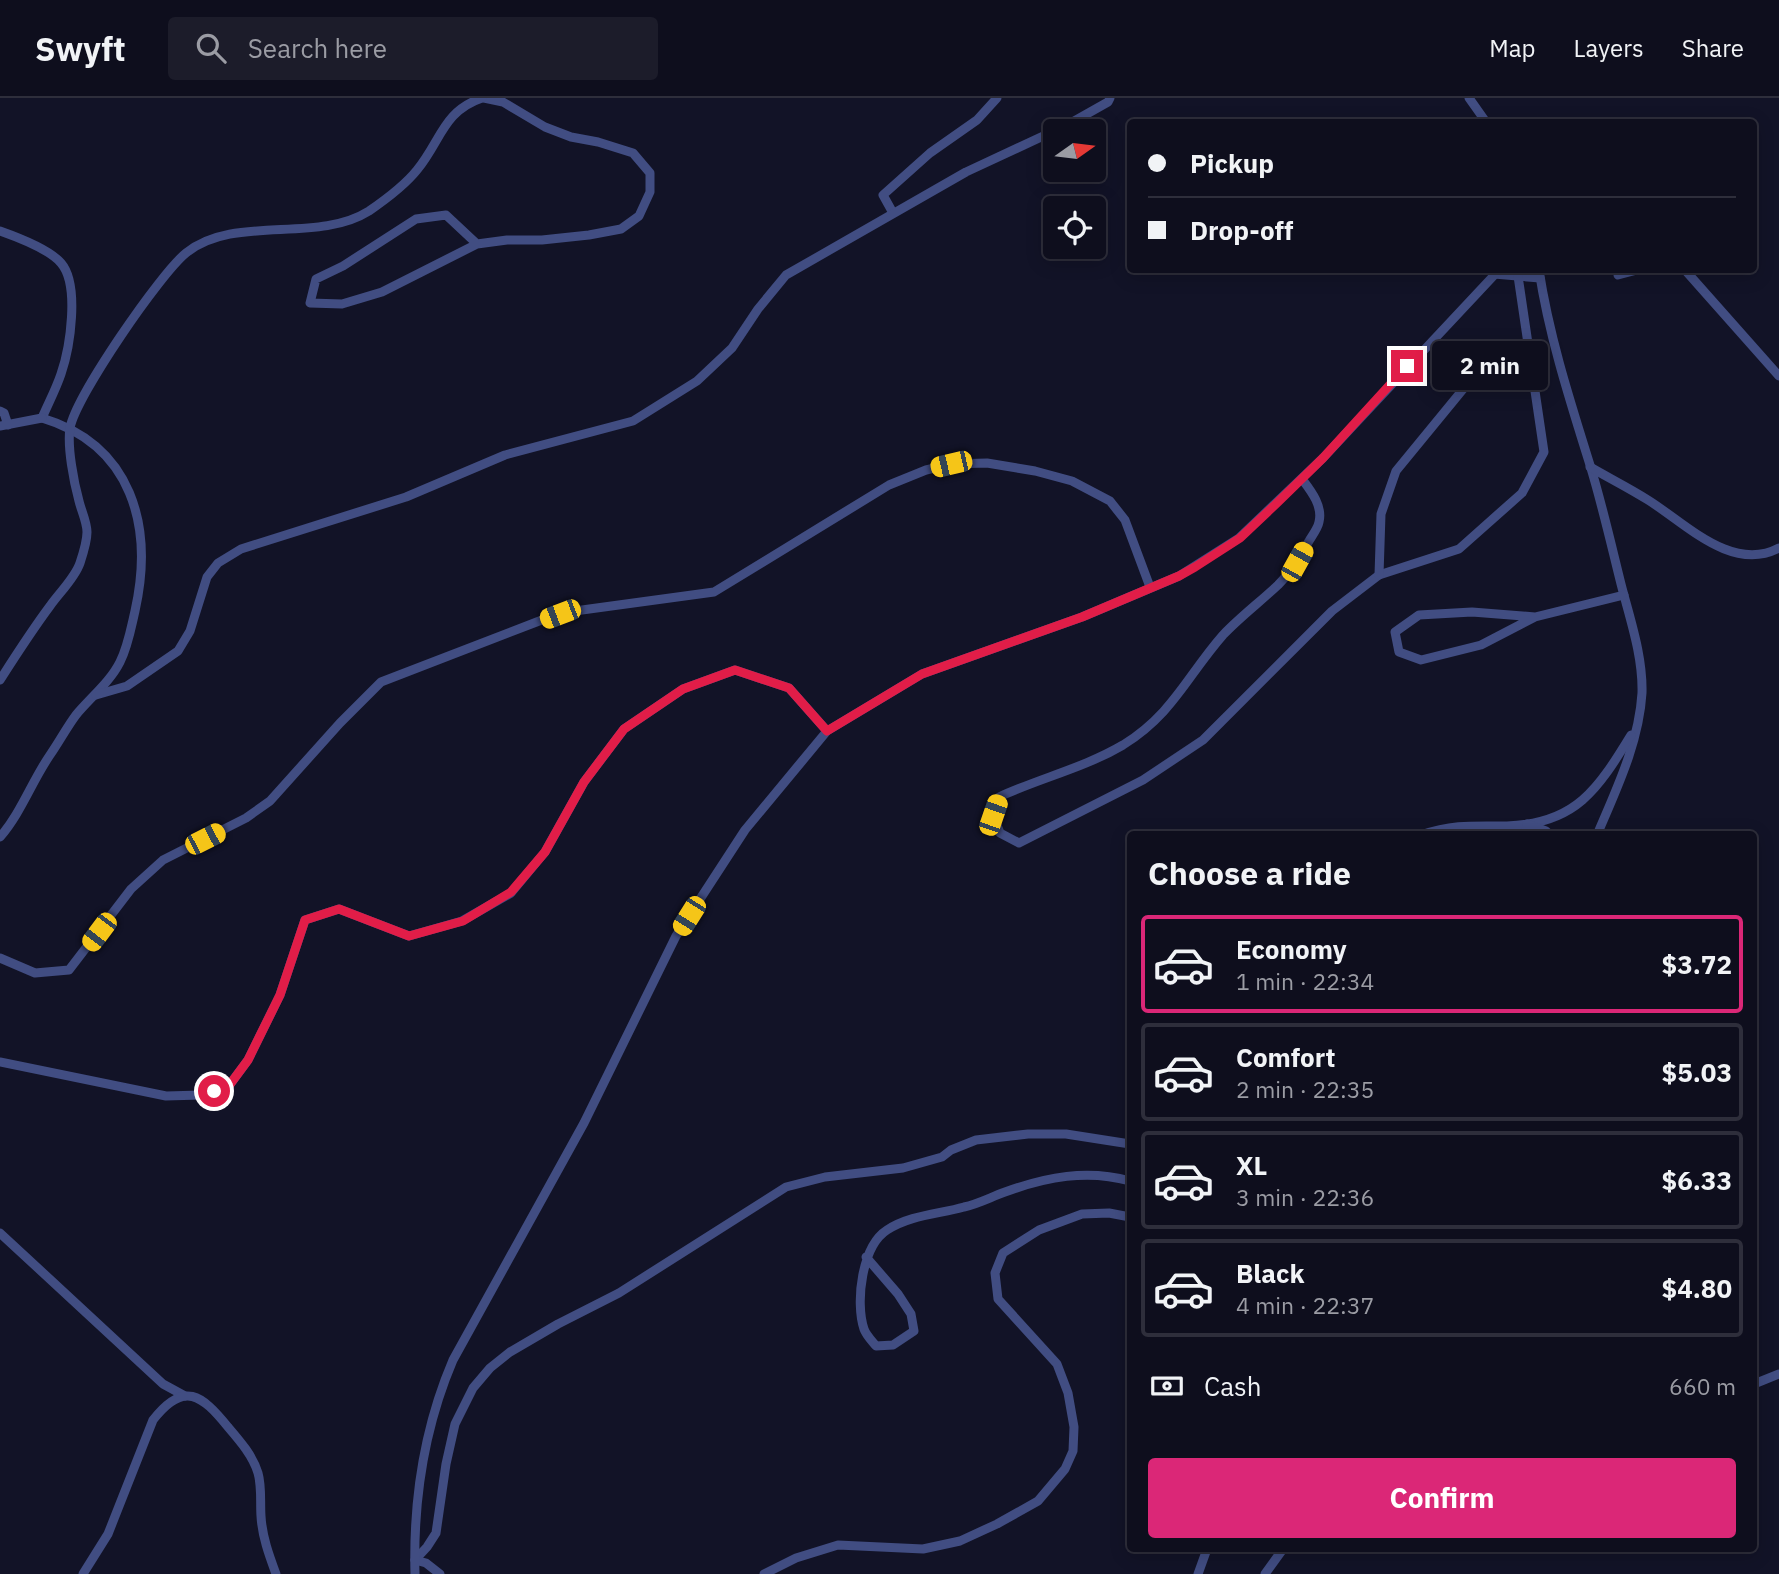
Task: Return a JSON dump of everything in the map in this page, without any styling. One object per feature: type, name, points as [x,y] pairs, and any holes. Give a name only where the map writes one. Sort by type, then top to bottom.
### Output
[{"type":"lane","points":[[0,680],[25,639],[80,565],[87,531],[73,481],[70,429],[82,396],[168,270],[187,251],[214,238],[264,230],[322,227],[346,221],[368,211],[415,173],[433,150],[448,120],[465,104],[483,98],[503,102],[545,127],[570,137],[633,153],[650,173],[650,192],[639,216],[621,229],[542,240],[507,240],[477,244],[382,292],[342,304],[310,303],[316,279],[343,266],[416,219],[446,215],[477,244]]},
{"type":"lane","points":[[893,213],[883,195],[930,153],[977,120],[997,98]]},
{"type":"lane","points":[[96,695],[127,686],[178,651],[190,631],[207,577],[218,563],[229,556],[289,532],[320,526],[407,497],[505,455],[633,421],[697,381],[732,348],[758,309],[786,275],[966,172],[1069,124],[1108,102],[1110,98]]},
{"type":"lane","points":[[1469,98],[1484,119]]},
{"type":"lane","points":[[0,231],[47,250],[62,264],[69,276],[72,307],[67,348],[62,372],[42,418]]},
{"type":"lane","points":[[415,1574],[413,1545],[428,1432],[438,1395],[453,1360],[584,1123],[676,936],[745,830],[827,731],[922,674],[1082,617],[1179,576],[1240,538],[1302,479],[1495,273]]},
{"type":"lane","points":[[1502,273],[1518,276],[1540,274],[1560,369],[1590,467],[1642,668],[1638,724],[1626,767],[1599,831]]},
{"type":"lane","points":[[1618,275],[1626,273]]},
{"type":"lane","points":[[1688,273],[1779,376]]},
{"type":"lane","points":[[1302,479],[1317,500],[1319,522],[1297,562],[1280,584],[1220,638],[1178,696],[1155,722],[1122,746],[1063,773],[1024,785],[999,797],[993,815],[1000,833],[1019,843],[1143,780],[1203,740],[1332,611],[1379,575],[1459,549],[1522,493],[1545,452],[1518,276]]},
{"type":"lane","points":[[1379,575],[1381,514],[1396,471],[1469,382],[1499,370],[1532,365]]},
{"type":"lane","points":[[0,411],[4,413],[4,425],[42,418],[70,429],[102,450],[129,491],[139,519],[142,552],[138,596],[119,664],[77,715],[0,837]]},
{"type":"lane","points":[[0,958],[34,973],[69,970],[131,889],[163,860],[246,818],[270,801],[381,682],[560,614],[714,592],[889,485],[926,470],[951,464],[987,463],[1035,471],[1082,486],[1110,501],[1125,520],[1150,587]]},
{"type":"lane","points":[[1590,467],[1646,499],[1718,548],[1753,556],[1779,548]]},
{"type":"lane","points":[[1535,617],[1472,612],[1419,615],[1395,632],[1399,652],[1420,660],[1481,645],[1535,617],[1624,595]]},
{"type":"lane","points":[[0,1062],[166,1096],[201,1095],[228,1087],[248,1060],[280,995],[305,920],[339,909],[409,936],[463,921],[511,892],[545,852],[584,782],[624,729],[683,689],[735,670],[789,688],[827,731]]},
{"type":"lane","points":[[1436,831],[1454,826],[1527,824],[1563,814],[1581,803],[1609,771],[1638,724]]},
{"type":"lane","points":[[1526,831],[1527,824]]},
{"type":"lane","points":[[1527,824],[1546,831]]},
{"type":"lane","points":[[415,1560],[436,1534],[455,1424],[473,1388],[490,1368],[510,1352],[558,1324],[619,1293],[786,1187],[825,1177],[903,1168],[942,1157],[951,1150],[976,1140],[1028,1134],[1066,1134],[1127,1144]]},
{"type":"lane","points":[[866,1257],[898,1294],[911,1314],[914,1331],[893,1345],[876,1346],[864,1331],[860,1293],[866,1257],[886,1231],[929,1213],[965,1207],[1040,1180],[1064,1175],[1089,1175],[1127,1181]]},
{"type":"lane","points":[[764,1574],[796,1558],[838,1545],[923,1549],[960,1541],[998,1524],[1038,1500],[1065,1469],[1073,1451],[1074,1427],[1068,1393],[1057,1364],[998,1299],[995,1273],[1003,1253],[1039,1230],[1082,1214],[1109,1213],[1127,1216]]},
{"type":"lane","points":[[0,1233],[163,1384],[186,1396],[199,1397],[209,1404],[243,1446],[254,1464],[260,1485],[264,1538],[276,1574]]},
{"type":"lane","points":[[1757,1383],[1779,1374]]},
{"type":"lane","points":[[83,1574],[108,1534],[153,1420],[162,1408],[186,1396]]},
{"type":"lane","points":[[1198,1574],[1206,1552]]},
{"type":"lane","points":[[1265,1574],[1281,1552]]},
{"type":"lane","points":[[415,1560],[426,1563],[440,1574]]},
{"type":"route","points":[[214,1091],[228,1087],[248,1060],[280,995],[305,920],[339,909],[409,936],[463,921],[511,892],[545,852],[584,782],[624,729],[683,689],[735,670],[789,688],[827,731],[922,674],[1082,617],[1179,576],[1240,538],[1323,458],[1407,366]]}]
